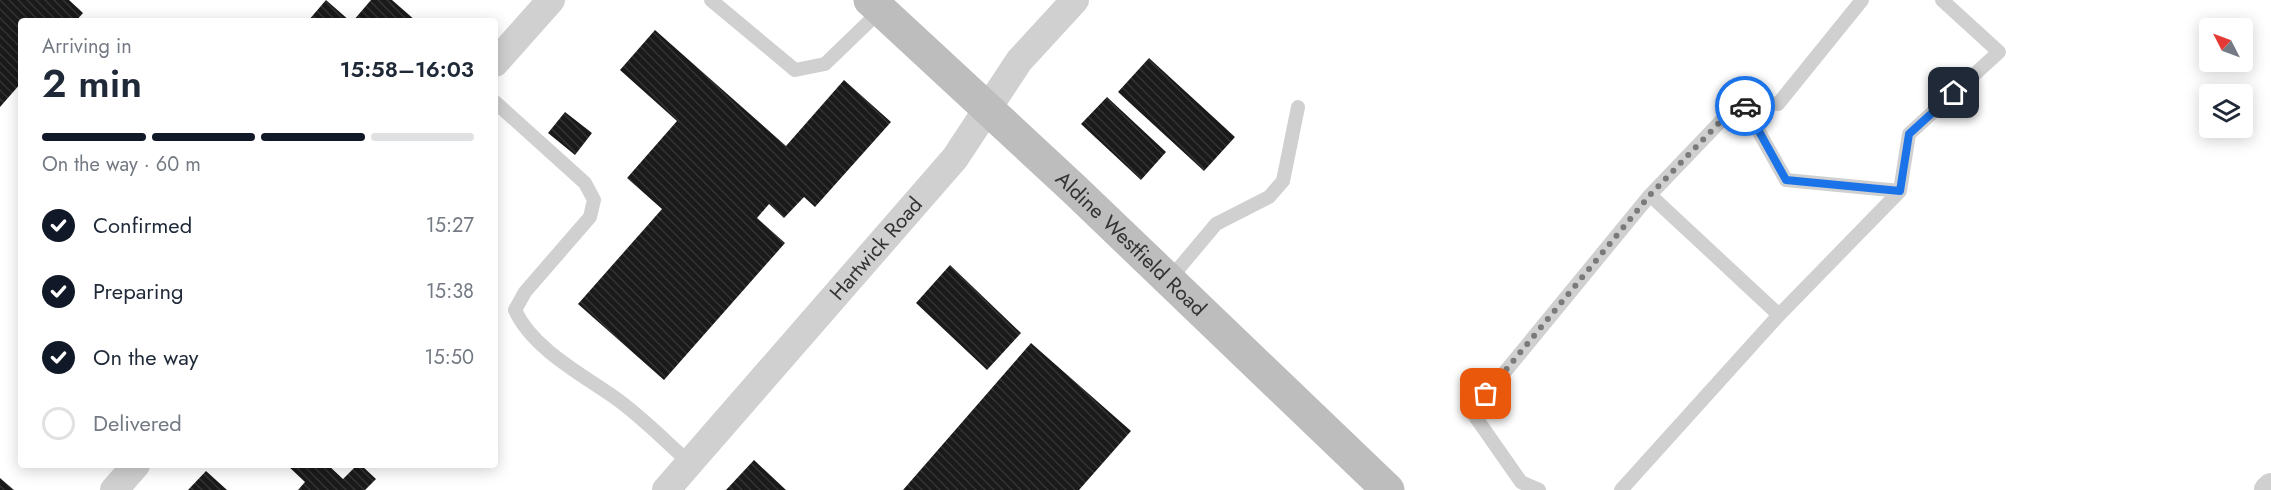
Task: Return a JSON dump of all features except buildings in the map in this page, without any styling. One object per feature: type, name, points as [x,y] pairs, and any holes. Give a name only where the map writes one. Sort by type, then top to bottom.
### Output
[{"type":"main road","name":"Aldine Westfield Road","points":[[880,3],[987,110],[1388,490]]},
{"type":"street","points":[[498,60],[551,0]]},
{"type":"street","name":"Hartwick Road","points":[[666,490],[916,205],[955,158],[1019,61],[1075,0]]},
{"type":"street","points":[[114,490],[133,468]]},
{"type":"lane","points":[[711,0],[795,70],[825,64],[880,3]]},
{"type":"lane","points":[[1741,100],[1778,104],[1862,0]]},
{"type":"lane","points":[[1621,490],[1779,315],[1900,191],[1909,134],[1999,52],[1942,0]]},
{"type":"lane","points":[[1741,100],[1786,180],[1900,191]]},
{"type":"lane","points":[[1539,490],[1518,486],[1472,412],[1650,195],[1741,100]]},
{"type":"lane","points":[[498,105],[585,183],[594,200],[590,217],[525,292],[515,310],[522,326],[574,372],[615,397],[690,463]]},
{"type":"lane","points":[[1169,280],[1216,224],[1269,197],[1283,181],[1298,107]]},
{"type":"lane","points":[[1650,195],[1779,315]]},
{"type":"way so far","points":[[1486,394],[1650,195],[1741,100],[1745,106]]},
{"type":"route","points":[[1745,106],[1786,180],[1900,191],[1909,134],[1954,93]]}]
